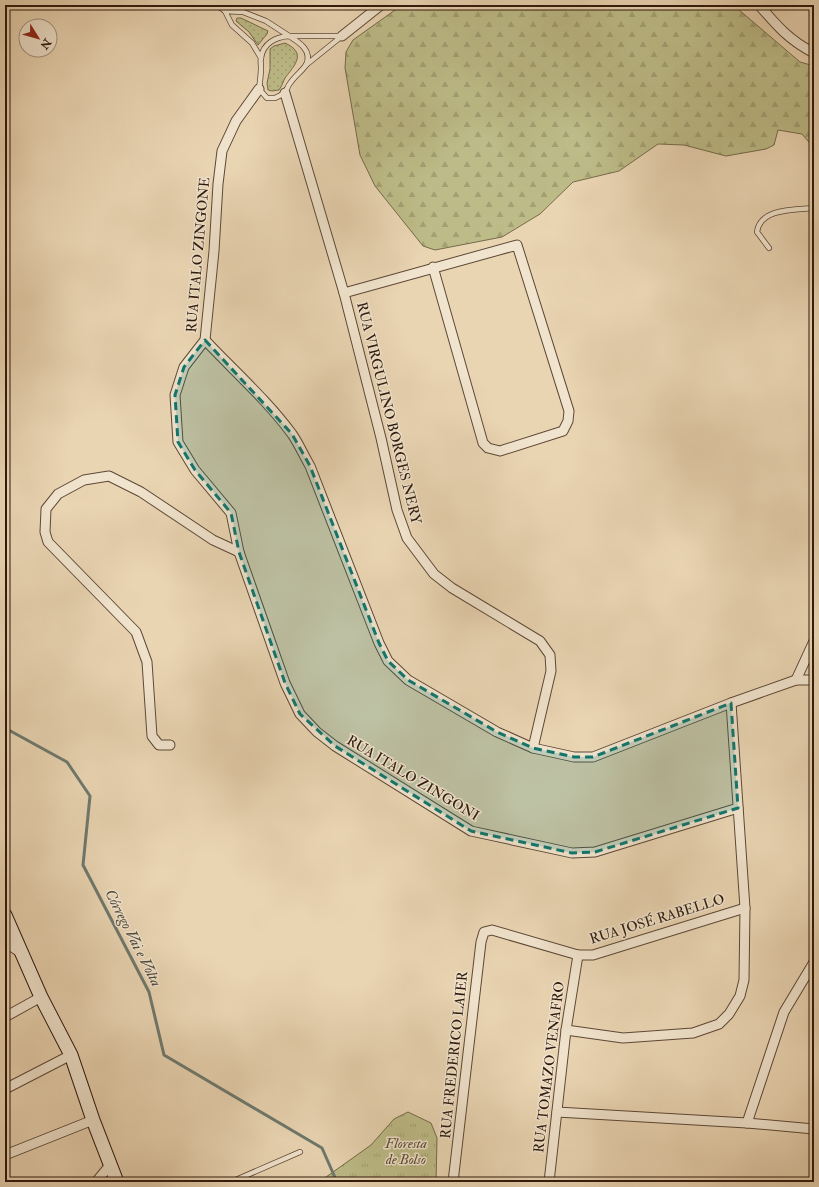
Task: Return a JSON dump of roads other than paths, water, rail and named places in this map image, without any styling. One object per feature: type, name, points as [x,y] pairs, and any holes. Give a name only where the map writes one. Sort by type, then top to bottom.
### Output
[{"type":"street","points":[[342,36],[381,5]]},
{"type":"street","points":[[759,5],[778,28],[798,45],[814,53]]},
{"type":"street","name":"RUA ITALO ZINGONE","points":[[239,552],[231,513],[195,470],[178,442],[176,395],[184,367],[205,340],[222,151],[236,121],[259,89]]},
{"type":"street","name":"RUA VIRGULINO BORGES NERY","points":[[285,93],[344,293],[381,438],[397,510],[407,538],[434,574],[452,588],[540,641],[550,655],[551,671],[533,748]]},
{"type":"street","points":[[344,293],[433,267],[517,245],[568,411],[568,421],[563,431],[500,451],[488,448],[482,443],[433,267]]},
{"type":"street","points":[[205,340],[265,403],[292,434],[310,466],[379,643],[388,661],[408,680],[497,732],[533,748],[574,757],[593,757],[731,702],[796,680],[814,680]]},
{"type":"street","points":[[170,745],[159,745],[152,736],[147,662],[136,632],[48,542],[45,532],[46,509],[58,494],[84,480],[109,476],[141,492],[213,540],[239,552]]},
{"type":"street","name":"RUA ITALO ZINGONI","points":[[239,552],[285,683],[300,714],[335,746],[471,831],[572,853],[595,852],[738,808]]},
{"type":"street","points":[[796,680],[814,641]]},
{"type":"street","points":[[566,1030],[622,1038],[693,1033],[719,1024],[730,1014],[740,996],[744,980],[745,908],[731,702]]},
{"type":"street","name":"RUA JOSÉ RABELLO","points":[[484,932],[492,930],[578,955],[593,954],[745,908]]},
{"type":"street","points":[[5,915],[41,997],[71,1055],[116,1182]]},
{"type":"street","name":"RUA FREDERICO LAIER","points":[[453,1182],[481,942],[484,932]]},
{"type":"street","points":[[5,938],[11,946],[22,953]]},
{"type":"street","name":"RUA TOMAZO VENAFRO","points":[[550,1182],[566,1030],[578,955]]},
{"type":"street","points":[[747,1123],[784,1012],[814,962]]},
{"type":"street","points":[[5,1017],[41,997]]},
{"type":"street","points":[[5,1089],[71,1055]]},
{"type":"street","points":[[557,1112],[747,1123],[814,1129]]},
{"type":"street","points":[[5,1155],[93,1120]]},
{"type":"street","points":[[96,1182],[110,1165]]},
{"type":"street","points":[[813,1182],[814,1178]]},
{"type":"lane","points":[[217,5],[225,11],[232,25],[252,43],[261,58]]},
{"type":"lane","points":[[225,11],[243,12],[266,21],[300,42],[305,49],[307,57],[306,65]]},
{"type":"lane","points":[[342,36],[306,65],[289,83],[285,93],[275,98],[267,98],[259,89],[261,58],[264,49],[277,37],[342,36]]},
{"type":"lane","points":[[769,248],[757,232],[758,225],[762,220],[769,214],[814,208]]},
{"type":"lane","points":[[231,1182],[300,1152]]},
{"type":"waterway","name":"Córrego Vai e Volta","points":[[5,728],[67,762],[90,796],[83,865],[149,992],[164,1055],[322,1148],[337,1182]]},
{"type":"park label","name":"Floresta de Bolso","points":[[406,1152]]}]
